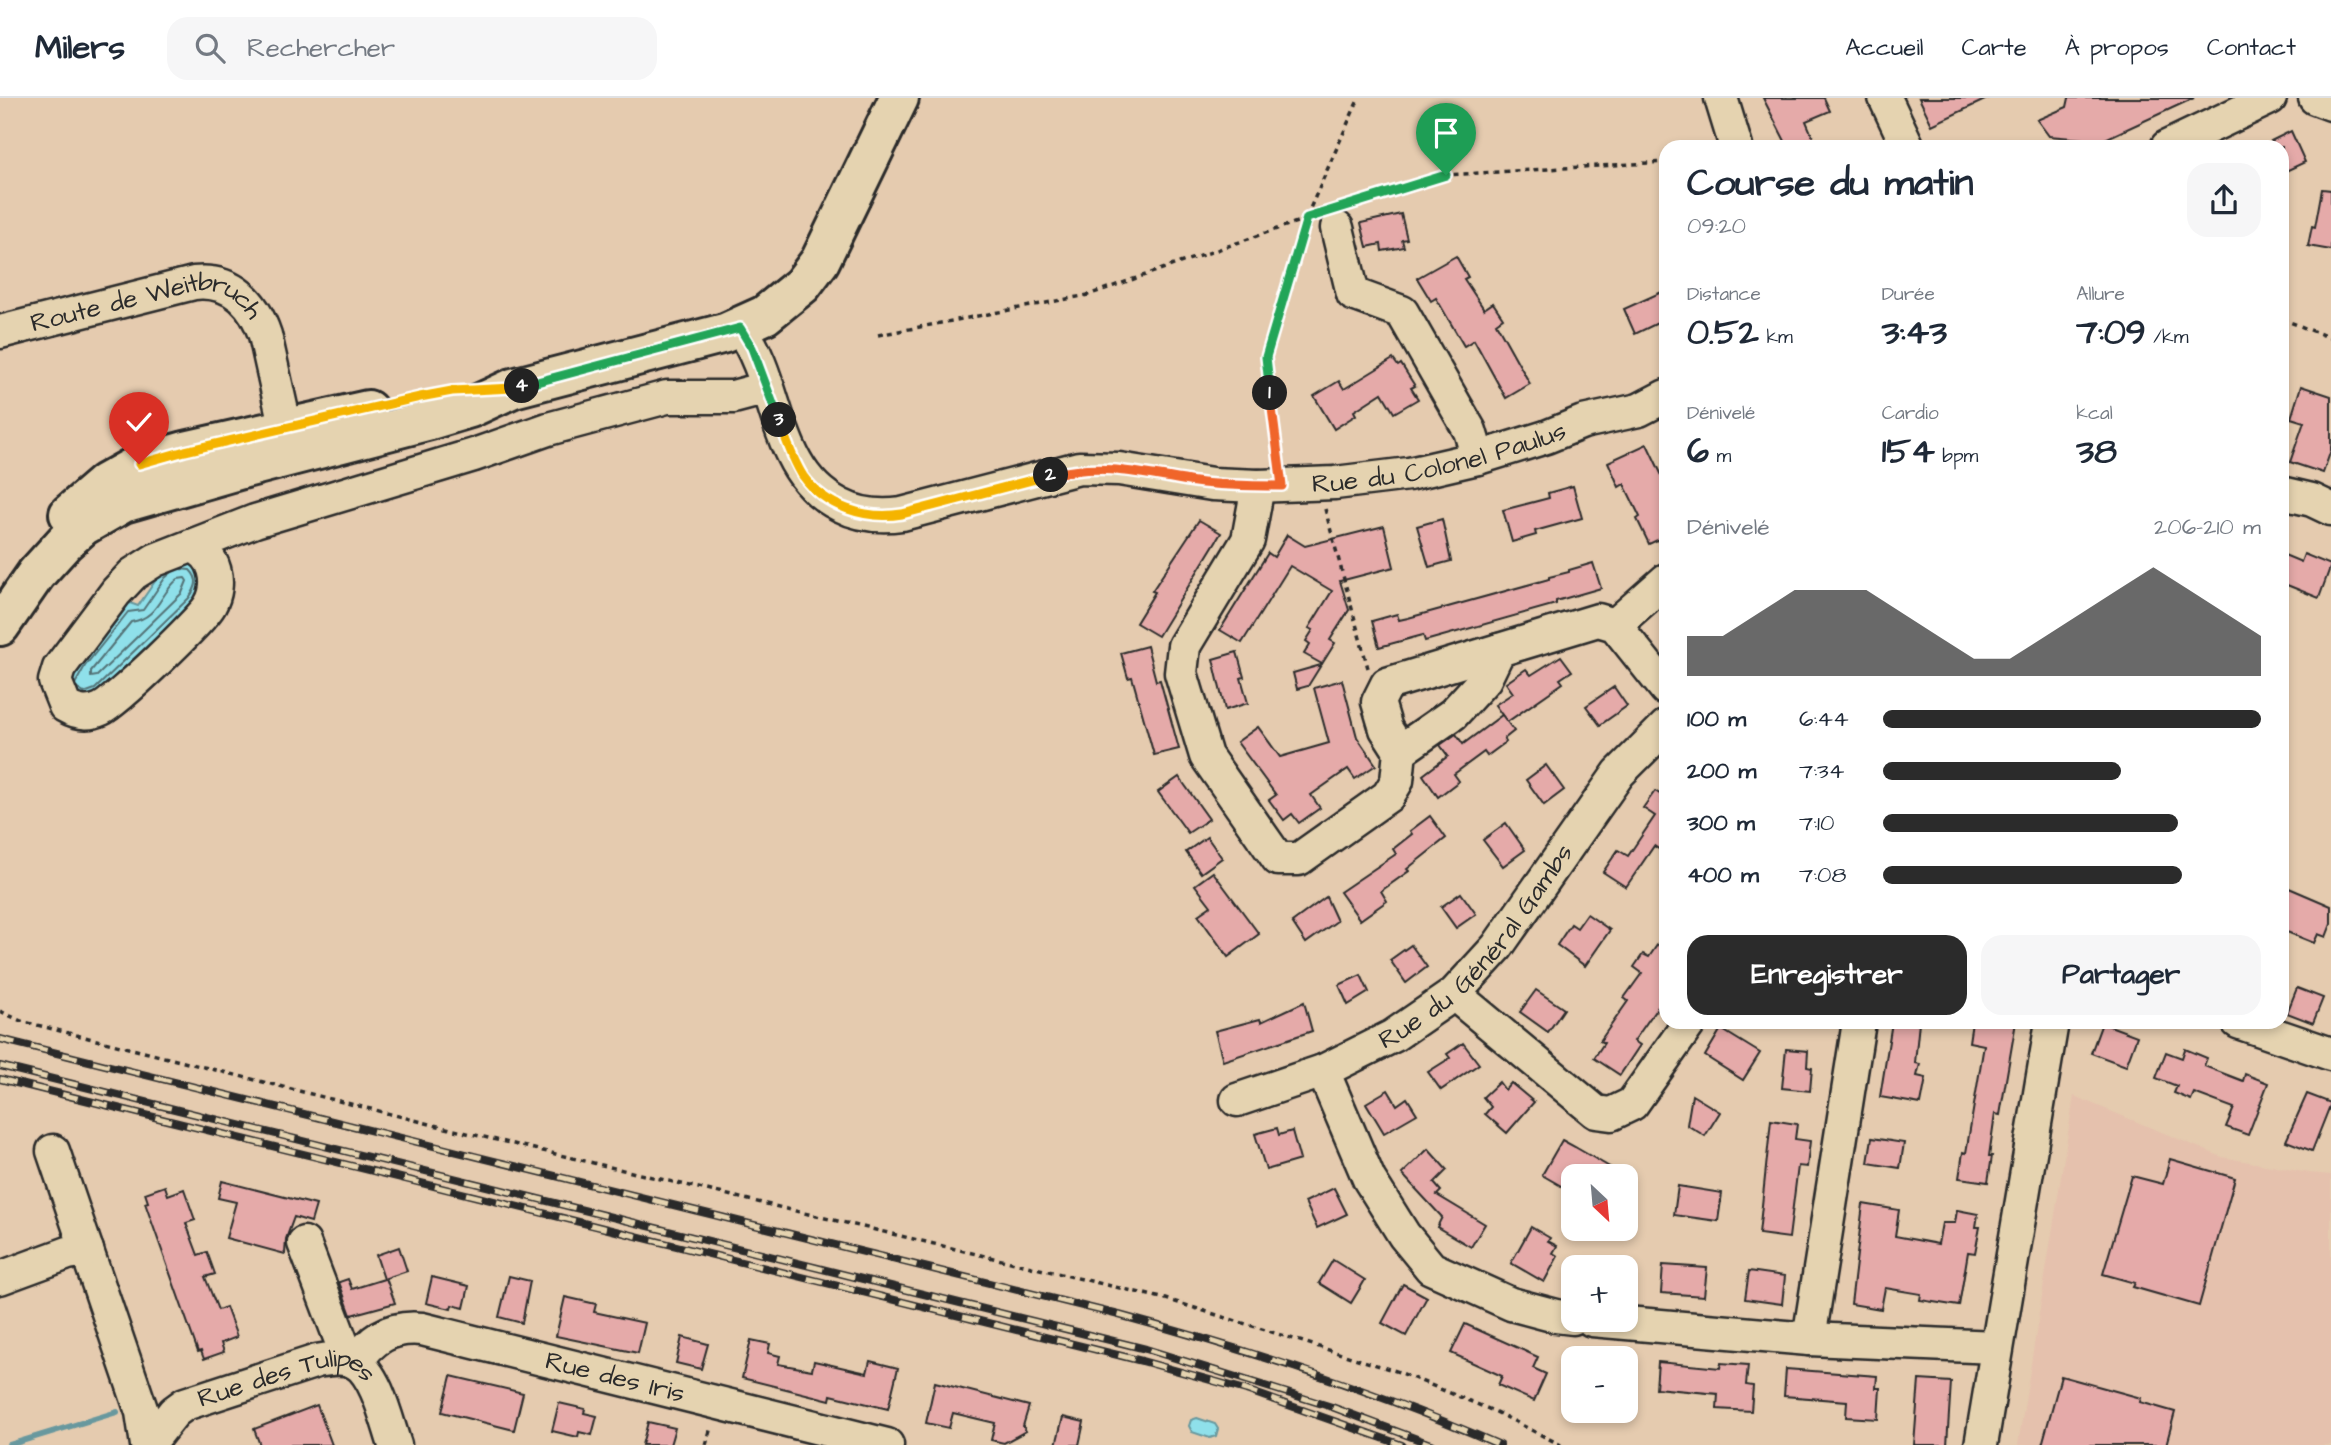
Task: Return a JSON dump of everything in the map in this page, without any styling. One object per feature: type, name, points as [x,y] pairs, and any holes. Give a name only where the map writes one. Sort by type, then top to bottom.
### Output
[{"type":"main road","points":[[8,614],[48,538],[75,508],[105,483],[125,471],[160,458],[289,447],[430,420],[470,408],[513,388],[740,328],[778,307],[813,273],[830,244],[899,98]]},
{"type":"street","points":[[1721,98],[1734,140]]},
{"type":"street","points":[[1885,98],[1905,140]]},
{"type":"street","points":[[2182,140],[2270,98]]},
{"type":"street","points":[[2315,98],[2331,104]]},
{"type":"street","points":[[1334,216],[1353,295],[1402,312],[1470,431],[1478,458]]},
{"type":"street","name":"Route de Weitbruch","points":[[0,332],[194,284],[215,283],[226,286],[243,296],[259,318],[289,447]]},
{"type":"street","name":"Rue du Colonel Paulus","points":[[740,328],[748,339],[791,453],[802,475],[810,485],[828,498],[860,513],[890,516],[1079,468],[1119,469],[1197,482],[1270,486],[1318,484],[1409,474],[1478,458],[1583,422],[1639,410],[1659,400]]},
{"type":"street","name":"Rue du Colonel Paulus","points":[[1583,422],[1629,392],[1659,377]]},
{"type":"street","points":[[191,546],[204,553],[214,567],[217,585],[209,607],[103,708],[81,713],[65,706],[55,681],[59,668],[116,592],[133,574],[155,560],[255,521],[474,455],[548,429],[667,397],[733,397],[767,388]]},
{"type":"street","points":[[1270,486],[1248,540],[1184,646],[1181,673],[1206,756],[1278,859],[1299,859],[1388,796],[1397,781],[1400,751],[1386,729],[1378,702],[1387,684],[1598,620],[1615,625],[1659,680]]},
{"type":"street","points":[[2289,495],[2312,500],[2331,509]]},
{"type":"street","points":[[1615,625],[1659,586]]},
{"type":"street","points":[[1400,751],[1453,714],[1485,679],[1499,650]]},
{"type":"street","name":"Rue du Général Gambs","points":[[1237,1100],[1323,1071],[1393,1036],[1454,994],[1497,947],[1619,773],[1659,733]]},
{"type":"street","points":[[1454,994],[1596,1112],[1611,1114],[1633,1104],[1685,1029]]},
{"type":"street","points":[[1809,1339],[1858,1029]]},
{"type":"street","points":[[1981,1445],[2051,1029]]},
{"type":"street","points":[[2258,1029],[2331,1054]]},
{"type":"street","points":[[1323,1071],[1369,1179],[1404,1235],[1431,1268],[1511,1304],[1561,1317]]},
{"type":"street","points":[[53,1151],[142,1412],[148,1445]]},
{"type":"street","points":[[304,1243],[352,1361]]},
{"type":"street","points":[[0,1278],[68,1253],[87,1250]]},
{"type":"street","points":[[1638,1324],[1809,1339],[1996,1347]]},
{"type":"street","name":"Rue des Iris","points":[[352,1361],[375,1339],[403,1329],[422,1329],[887,1445]]},
{"type":"street","name":"Rue des Tulipes","points":[[148,1445],[174,1412],[186,1404],[317,1361],[352,1361],[372,1382],[395,1445]]},
{"type":"street","points":[[132,1445],[141,1445]]},
{"type":"path","points":[[1270,486],[1266,357],[1307,218],[1359,98]]},
{"type":"path","points":[[878,335],[1088,295],[1307,218],[1334,216],[1446,175],[1659,162]]},
{"type":"path","points":[[2289,322],[2331,338]]},
{"type":"path","points":[[1318,484],[1370,674],[1382,692]]},
{"type":"path","points":[[0,1011],[21,1021],[397,1116],[1166,1299],[1399,1372],[1496,1412],[1561,1445]]},
{"type":"shaded area","points":[[2074,1096],[2222,1157],[2331,1175],[2331,1445],[2018,1445]]},
{"type":"water","points":[[181,561],[194,563],[201,572],[201,592],[180,618],[99,695],[83,700],[68,686],[73,671],[127,602],[138,606],[160,574]]},
{"type":"water","points":[[1197,1418],[1215,1424],[1218,1429],[1216,1436],[1210,1438],[1192,1432],[1189,1426],[1191,1420]]},
{"type":"building","points":[[1763,98],[1824,98],[1830,111],[1806,121],[1814,140],[1784,140]]},
{"type":"building","points":[[1919,98],[1989,98],[1932,125]]},
{"type":"building","points":[[2069,98],[2194,98],[2103,140],[2049,136],[2037,120],[2067,107]]},
{"type":"building","points":[[2291,131],[2305,162],[2289,170],[2289,140],[2273,140]]},
{"type":"building","points":[[2322,189],[2331,190],[2331,250],[2308,246],[2312,226],[2315,227]]},
{"type":"building","points":[[1401,214],[1407,239],[1402,240],[1404,247],[1382,251],[1381,244],[1367,247],[1361,223]]},
{"type":"building","points":[[1456,256],[1468,277],[1464,279],[1484,309],[1493,303],[1503,318],[1496,323],[1530,384],[1506,398],[1474,340],[1464,346],[1436,298],[1431,301],[1417,278]]},
{"type":"building","points":[[1659,293],[1659,322],[1635,334],[1624,309]]},
{"type":"building","points":[[1393,359],[1398,366],[1401,364],[1415,386],[1411,388],[1418,399],[1394,413],[1382,393],[1354,411],[1356,415],[1334,429],[1314,396],[1339,381],[1344,389]]},
{"type":"building","points":[[2301,386],[2331,396],[2331,450],[2323,473],[2290,462],[2304,422],[2291,418]]},
{"type":"building","points":[[1647,444],[1659,469],[1659,539],[1649,544],[1624,484],[1619,487],[1608,462]]},
{"type":"building","points":[[1573,486],[1582,518],[1535,531],[1536,535],[1512,542],[1503,510],[1549,498],[1548,493]]},
{"type":"building","points":[[1442,519],[1451,561],[1429,567],[1417,526]]},
{"type":"building","points":[[1199,520],[1221,533],[1158,636],[1136,623],[1155,592],[1152,591]]},
{"type":"building","points":[[1384,526],[1394,567],[1340,581],[1349,610],[1330,640],[1335,643],[1322,664],[1304,654],[1310,644],[1306,641],[1313,630],[1309,628],[1332,591],[1290,566],[1242,643],[1220,630],[1268,553],[1274,557],[1287,535],[1305,546]]},
{"type":"building","points":[[2304,554],[2331,565],[2319,598],[2289,586],[2289,557],[2301,562]]},
{"type":"building","points":[[1593,563],[1601,588],[1556,601],[1556,604],[1425,641],[1423,635],[1379,647],[1372,621],[1397,614],[1399,620],[1408,618],[1549,579]]},
{"type":"building","points":[[1147,646],[1156,681],[1160,680],[1179,749],[1154,755],[1132,677],[1128,678],[1121,653]]},
{"type":"building","points":[[1237,652],[1248,703],[1225,710],[1213,659]]},
{"type":"building","points":[[1561,656],[1572,671],[1560,679],[1563,683],[1507,722],[1495,705],[1513,693],[1506,683],[1526,669],[1531,675]]},
{"type":"building","points":[[1321,665],[1308,686],[1297,689],[1293,673]]},
{"type":"building","points":[[1342,680],[1357,737],[1376,765],[1355,779],[1348,769],[1311,795],[1320,808],[1299,823],[1292,814],[1284,820],[1269,800],[1276,795],[1237,742],[1258,727],[1280,757],[1329,743],[1314,688]]},
{"type":"building","points":[[1614,687],[1627,706],[1600,725],[1586,706]]},
{"type":"building","points":[[1502,715],[1514,731],[1504,739],[1506,742],[1487,756],[1484,752],[1454,774],[1459,781],[1438,797],[1423,775],[1448,756],[1440,745],[1456,734],[1463,744]]},
{"type":"building","points":[[1546,765],[1564,790],[1544,805],[1526,780]]},
{"type":"building","points":[[1179,777],[1209,819],[1188,833],[1158,792]]},
{"type":"building","points":[[1655,791],[1659,794],[1659,849],[1654,846],[1626,887],[1603,872],[1618,850],[1628,856],[1655,816],[1643,808]]},
{"type":"building","points":[[1430,816],[1446,838],[1407,869],[1409,871],[1381,891],[1387,901],[1360,920],[1340,892],[1396,854],[1393,849],[1412,834],[1410,831]]},
{"type":"building","points":[[1506,823],[1525,850],[1503,866],[1483,840]]},
{"type":"building","points":[[1207,837],[1222,858],[1201,873],[1186,852]]},
{"type":"building","points":[[1213,872],[1259,934],[1228,957],[1198,915],[1211,906],[1195,885]]},
{"type":"building","points":[[2289,888],[2331,906],[2331,924],[2326,937],[2318,934],[2314,943],[2289,933]]},
{"type":"building","points":[[1461,893],[1476,914],[1456,928],[1441,907]]},
{"type":"building","points":[[1326,897],[1337,921],[1306,943],[1292,922]]},
{"type":"building","points":[[1587,914],[1610,930],[1585,966],[1557,945],[1571,924],[1577,928]]},
{"type":"building","points":[[1659,942],[1659,1005],[1634,1041],[1640,1045],[1620,1075],[1594,1058],[1604,1043],[1600,1041],[1628,1001],[1624,998],[1642,973],[1634,967],[1643,954],[1649,957]]},
{"type":"building","points":[[1411,945],[1427,967],[1406,983],[1390,960]]},
{"type":"building","points":[[1361,975],[1369,992],[1348,1005],[1339,985]]},
{"type":"building","points":[[2297,988],[2323,998],[2313,1023],[2289,1014]]},
{"type":"building","points":[[1536,990],[1564,1009],[1548,1032],[1520,1012]]},
{"type":"building","points":[[1304,1002],[1312,1031],[1223,1061],[1215,1031],[1260,1019],[1261,1022]]},
{"type":"building","points":[[1721,1029],[1760,1053],[1743,1080],[1705,1056]]},
{"type":"building","points":[[1891,1029],[1918,1029],[1915,1063],[1920,1064],[1917,1076],[1926,1078],[1921,1104],[1880,1097]]},
{"type":"building","points":[[1971,1029],[2015,1029],[2000,1115],[1995,1114],[1988,1182],[1959,1178],[1963,1152],[1966,1153],[1984,1045],[1969,1042]]},
{"type":"building","points":[[2100,1029],[2118,1029],[2137,1036],[2126,1066],[2091,1053]]},
{"type":"building","points":[[1463,1043],[1479,1064],[1441,1090],[1428,1072],[1450,1058],[1447,1054]]},
{"type":"building","points":[[1786,1049],[1808,1051],[1807,1067],[1812,1068],[1810,1091],[1782,1088]]},
{"type":"building","points":[[2185,1049],[2207,1058],[2204,1066],[2243,1081],[2245,1074],[2268,1083],[2248,1135],[2226,1127],[2234,1108],[2194,1093],[2191,1100],[2174,1093],[2177,1086],[2156,1078],[2166,1052],[2182,1058]]},
{"type":"building","points":[[1499,1082],[1505,1090],[1511,1083],[1534,1102],[1507,1133],[1485,1114],[1491,1107],[1483,1097]]},
{"type":"building","points":[[1388,1090],[1397,1105],[1407,1098],[1417,1114],[1384,1133],[1366,1103]]},
{"type":"building","points":[[2307,1094],[2331,1103],[2312,1151],[2286,1141]]},
{"type":"building","points":[[1692,1095],[1720,1112],[1705,1136],[1687,1125]]},
{"type":"building","points":[[1771,1120],[1797,1124],[1795,1139],[1810,1141],[1807,1167],[1798,1166],[1789,1238],[1759,1234]]},
{"type":"building","points":[[1277,1128],[1279,1135],[1292,1131],[1300,1160],[1266,1170],[1255,1134]]},
{"type":"building","points":[[1872,1138],[1904,1143],[1900,1168],[1868,1163]]},
{"type":"building","points":[[1562,1140],[1604,1164],[1561,1164],[1561,1186],[1542,1175]]},
{"type":"building","points":[[1428,1149],[1447,1170],[1434,1183],[1441,1191],[1437,1195],[1485,1224],[1471,1247],[1437,1227],[1442,1217],[1402,1174]]},
{"type":"building","points":[[2170,1159],[2235,1178],[2199,1306],[2133,1287],[2135,1283],[2103,1274],[2132,1176],[2163,1184]]},
{"type":"building","points":[[222,1181],[316,1205],[311,1222],[294,1217],[286,1239],[285,1254],[226,1238],[236,1202],[218,1198]]},
{"type":"building","points":[[165,1186],[168,1195],[184,1189],[195,1220],[186,1223],[198,1255],[207,1252],[215,1274],[205,1277],[218,1310],[226,1307],[237,1337],[221,1343],[224,1352],[204,1359],[201,1351],[198,1352],[145,1203],[148,1202],[145,1193]]},
{"type":"building","points":[[1678,1186],[1722,1193],[1718,1221],[1674,1215]]},
{"type":"building","points":[[1334,1188],[1347,1214],[1317,1228],[1305,1202]]},
{"type":"building","points":[[1863,1204],[1899,1210],[1895,1236],[1938,1244],[1942,1223],[1955,1223],[1957,1210],[1978,1214],[1976,1227],[1980,1227],[1975,1253],[1968,1252],[1959,1306],[1920,1300],[1921,1294],[1885,1288],[1881,1309],[1851,1304]]},
{"type":"building","points":[[1531,1227],[1550,1238],[1548,1241],[1557,1246],[1553,1253],[1558,1256],[1544,1282],[1511,1263]]},
{"type":"building","points":[[399,1247],[407,1271],[386,1278],[395,1303],[351,1315],[339,1282],[348,1279],[352,1289],[384,1279],[376,1255]]},
{"type":"building","points":[[1333,1260],[1365,1280],[1351,1303],[1319,1283]]},
{"type":"building","points":[[1663,1265],[1707,1268],[1704,1296],[1661,1293]]},
{"type":"building","points":[[1749,1271],[1785,1276],[1782,1304],[1745,1299]]},
{"type":"building","points":[[509,1276],[530,1281],[522,1323],[499,1317]]},
{"type":"building","points":[[432,1277],[469,1286],[464,1308],[452,1305],[451,1309],[426,1303]]},
{"type":"building","points":[[1403,1284],[1427,1297],[1406,1336],[1382,1323]]},
{"type":"building","points":[[565,1297],[596,1304],[594,1312],[645,1323],[638,1353],[556,1336]]},
{"type":"building","points":[[1465,1324],[1538,1357],[1533,1368],[1546,1374],[1534,1401],[1498,1385],[1502,1376],[1451,1353]]},
{"type":"building","points":[[682,1337],[708,1344],[701,1369],[676,1363]]},
{"type":"building","points":[[751,1340],[770,1344],[768,1353],[780,1356],[778,1364],[812,1370],[814,1361],[867,1373],[870,1361],[898,1368],[888,1409],[831,1395],[830,1400],[742,1378]]},
{"type":"building","points":[[1658,1362],[1720,1368],[1721,1363],[1748,1365],[1746,1385],[1753,1386],[1751,1411],[1717,1409],[1718,1394],[1656,1388]]},
{"type":"building","points":[[1786,1369],[1877,1376],[1876,1388],[1880,1388],[1878,1419],[1846,1417],[1847,1401],[1784,1396]]},
{"type":"building","points":[[451,1376],[523,1393],[514,1430],[442,1412]]},
{"type":"building","points":[[2061,1376],[2141,1398],[2140,1402],[2175,1412],[2166,1445],[2042,1445]]},
{"type":"building","points":[[1919,1380],[1951,1382],[1947,1445],[1914,1445]]},
{"type":"building","points":[[935,1382],[1029,1406],[1023,1426],[1026,1431],[1004,1443],[991,1440],[995,1423],[953,1413],[949,1428],[926,1423]]},
{"type":"building","points":[[559,1403],[585,1409],[584,1413],[597,1416],[592,1435],[579,1432],[578,1437],[552,1431]]},
{"type":"building","points":[[317,1405],[332,1445],[260,1445],[254,1429]]},
{"type":"building","points":[[1063,1417],[1084,1422],[1079,1445],[1056,1445]]},
{"type":"building","points":[[648,1422],[675,1428],[670,1445],[642,1445]]},
{"type":"waterway","points":[[9,1445],[117,1412]]},
{"type":"railway","points":[[0,1039],[1119,1315],[1312,1373],[1407,1407],[1500,1445]]},
{"type":"railway","points":[[0,1066],[1146,1349],[1332,1407],[1433,1445]]},
{"type":"railway","points":[[0,1079],[1142,1361],[1246,1390],[1402,1445]]},
{"type":"route","points":[[139,464],[420,397],[452,391],[513,388],[740,328],[752,348],[791,453],[802,475],[810,485],[834,502],[860,513],[890,516],[902,514],[1079,468],[1119,469],[1212,484],[1282,486],[1266,357],[1307,218],[1446,175]]}]
